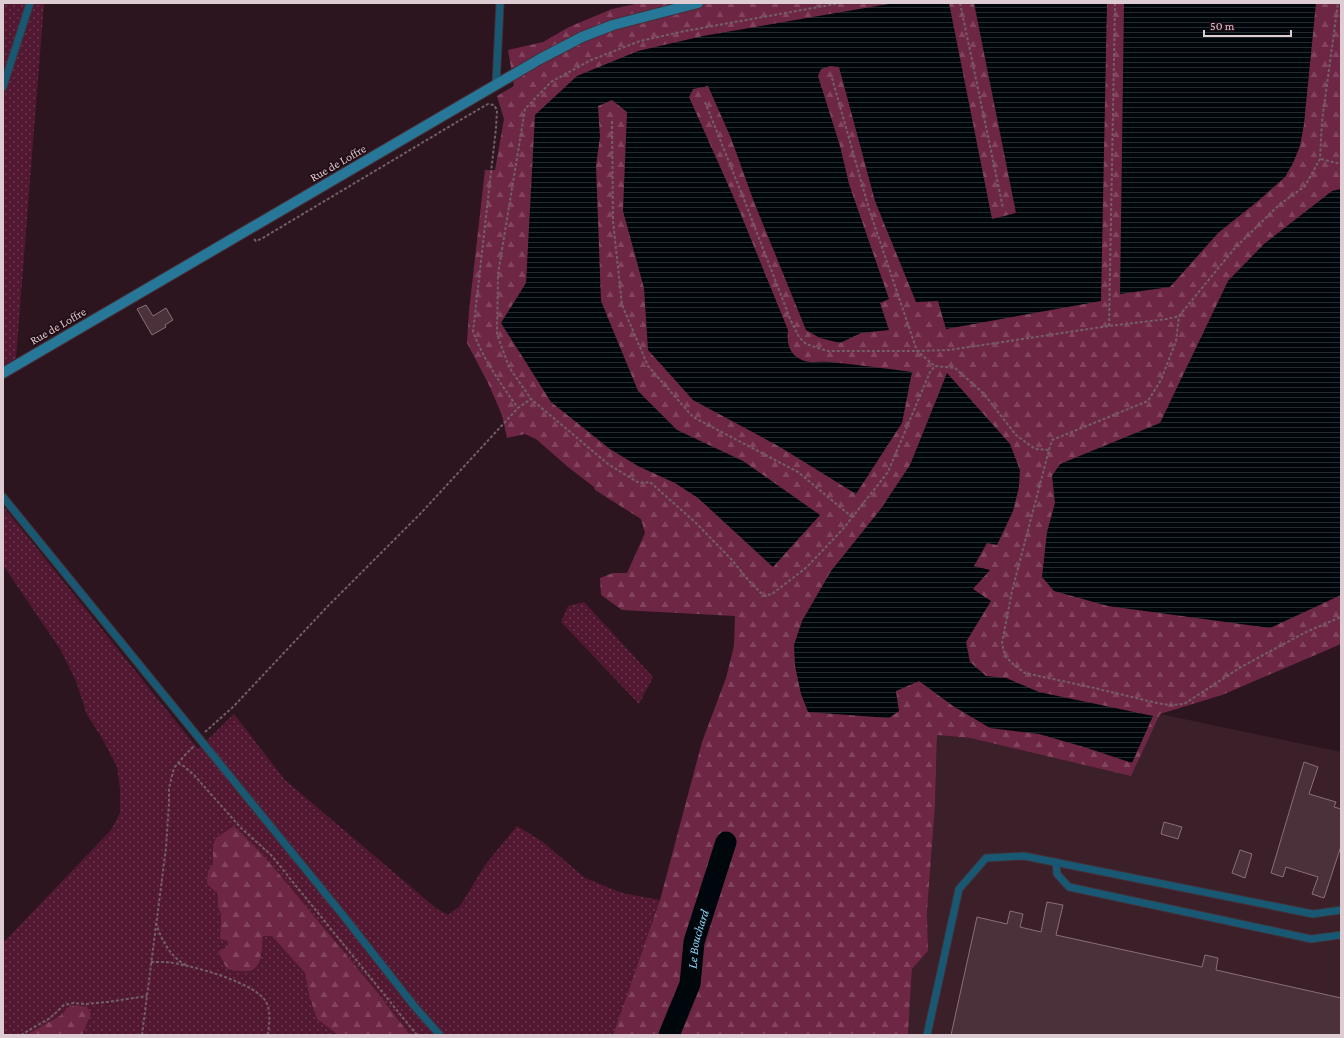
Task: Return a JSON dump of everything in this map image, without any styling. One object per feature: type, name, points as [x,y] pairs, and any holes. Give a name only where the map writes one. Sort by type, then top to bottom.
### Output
[{"type":"main road","name":"Rue de Loffre","points":[[3,373],[540,59],[592,33],[631,20],[698,3]]},
{"type":"lane","points":[[3,86],[30,3]]},
{"type":"lane","points":[[496,85],[500,3]]},
{"type":"lane","points":[[3,498],[342,914],[415,1007],[440,1035]]},
{"type":"lane","points":[[927,1035],[959,889],[986,858],[1024,856],[1313,914],[1341,910]]},
{"type":"lane","points":[[1056,862],[1057,874],[1069,887],[1311,938],[1341,935]]},
{"type":"path","points":[[841,3],[640,41],[591,60],[550,82],[525,109],[498,274],[498,334],[509,367],[531,399],[608,464],[640,483],[650,482],[696,523],[732,560],[748,581],[764,596],[772,594],[807,567],[843,529],[888,472],[930,372],[935,366]]},
{"type":"path","points":[[960,3],[1003,208]]},
{"type":"path","points":[[1338,3],[1322,122],[1320,159],[1305,186],[1279,205],[1234,249],[1179,316],[1176,341],[1161,380],[1148,401],[1052,440],[1012,591],[1002,644],[1005,656],[1025,673],[1157,703],[1169,705],[1184,704],[1241,667],[1306,632],[1341,617]]},
{"type":"path","points":[[1109,326],[1116,4]]},
{"type":"path","points":[[832,78],[868,209],[917,351],[935,366],[955,368],[984,394],[1016,436],[1035,449],[1049,450]]},
{"type":"path","points":[[705,102],[791,321],[806,344],[827,351],[949,350],[1109,326],[1167,319],[1179,316]]},
{"type":"path","points":[[261,239],[488,104],[494,105],[497,110],[496,128],[473,332],[480,350],[496,378],[518,408]]},
{"type":"path","points":[[612,121],[613,221],[622,305],[648,366],[693,417],[798,472],[852,517]]},
{"type":"path","points":[[1320,159],[1341,164]]},
{"type":"path","points":[[142,1035],[166,848],[169,788],[174,768],[177,763],[184,755],[192,750],[199,738],[234,706],[327,607],[421,512],[518,408],[531,399]]},
{"type":"path","points":[[177,763],[185,767],[194,775],[241,828],[271,856],[417,1035]]},
{"type":"path","points":[[156,922],[161,938],[181,963],[244,984],[258,993],[267,1003],[269,1019],[268,1035]]},
{"type":"path","points":[[151,962],[166,962],[189,966]]},
{"type":"path","points":[[21,1035],[50,1018],[64,1006],[74,1003],[85,1004],[107,1002],[147,996]]},
{"type":"shaded area","points":[[3,3],[44,3],[16,358],[3,366]]},
{"type":"shaded area","points":[[894,3],[949,3],[992,219],[1016,213],[974,3],[1107,3],[1101,301],[946,329],[938,301],[916,302],[875,201],[839,67],[830,66],[821,69],[818,76],[840,146],[849,184],[889,299],[880,303],[889,330],[861,333],[840,343],[820,338],[806,330],[754,202],[731,138],[708,86],[693,89],[689,97],[737,205],[788,330],[788,342],[793,353],[803,361],[830,362],[912,372],[902,423],[856,494],[780,447],[693,400],[648,350],[644,288],[623,211],[627,112],[612,100],[598,106],[600,137],[596,165],[601,301],[638,391],[677,430],[743,461],[820,515],[773,567],[698,498],[675,483],[638,466],[610,449],[551,402],[501,323],[526,283],[535,115],[577,76],[638,51],[703,36]]},
{"type":"shaded area","points":[[1124,3],[1316,3],[1304,124],[1300,146],[1285,177],[1218,233],[1170,287],[1120,294]]},
{"type":"shaded area","points":[[1341,189],[1341,595],[1270,628],[1108,606],[1054,591],[1042,577],[1047,532],[1055,503],[1052,476],[1060,464],[1160,423],[1228,281],[1264,244],[1332,191]]},
{"type":"shaded area","points":[[947,373],[1010,444],[1020,470],[1019,487],[1013,511],[997,545],[987,543],[974,566],[990,570],[973,589],[991,601],[966,642],[970,662],[986,676],[1006,678],[1039,692],[1153,716],[1132,763],[1039,734],[990,728],[953,706],[919,681],[896,691],[899,711],[889,718],[808,712],[801,694],[795,666],[794,645],[802,621],[831,571],[880,510],[910,465]]},
{"type":"shaded area","points":[[3,506],[198,749],[234,714],[285,780],[437,909],[448,915],[460,906],[485,865],[517,826],[543,842],[585,878],[622,893],[660,900],[613,1035],[410,1035],[377,992],[280,875],[234,826],[213,845],[213,864],[218,907],[221,915],[220,939],[228,941],[228,946],[218,953],[227,969],[248,971],[262,955],[263,936],[272,936],[305,973],[309,995],[317,1019],[338,1035],[82,1035],[91,1014],[63,1014],[26,1035],[3,1035],[3,943],[111,830],[120,813],[120,789],[117,767],[102,738],[87,715],[76,681],[60,649],[3,565]]},
{"type":"shaded area","points":[[584,602],[653,677],[639,704],[561,622],[568,606]]},
{"type":"shaded area","points":[[1160,714],[1341,752],[1341,1035],[908,1035],[912,969],[928,951],[927,912],[935,806],[937,735],[971,738]]},
{"type":"green space","points":[[640,3],[1341,3],[1341,644],[1222,695],[1160,714],[1131,776],[971,738],[937,735],[935,806],[927,912],[928,951],[912,969],[908,1035],[613,1035],[660,900],[702,742],[726,678],[734,646],[735,616],[622,610],[601,595],[600,578],[613,573],[627,573],[645,533],[641,519],[595,490],[594,487],[536,439],[525,434],[507,438],[502,415],[488,383],[467,343],[469,311],[485,170],[495,170],[504,119],[497,96],[514,86],[508,50],[543,42],[569,27],[612,9]]},
{"type":"green space","points":[[234,826],[280,875],[377,992],[410,1035],[338,1035],[317,1019],[309,995],[305,973],[272,936],[263,936],[261,956],[257,966],[254,969],[244,971],[227,969],[218,952],[228,946],[228,941],[220,939],[221,915],[218,907],[217,893],[207,884],[208,871],[213,864],[213,845],[216,838]]},
{"type":"green space","points":[[76,1005],[87,1007],[91,1014],[82,1035],[26,1035],[63,1014],[67,1008]]},
{"type":"building","points":[[146,305],[153,316],[166,308],[173,320],[165,325],[166,327],[152,335],[137,309]]},
{"type":"building","points":[[1304,762],[1318,767],[1309,794],[1336,802],[1334,807],[1341,809],[1341,846],[1324,898],[1312,894],[1318,877],[1286,867],[1283,877],[1271,873]]},
{"type":"building","points":[[1164,822],[1182,827],[1178,839],[1161,834]]},
{"type":"building","points":[[1240,850],[1252,854],[1245,878],[1232,873]]},
{"type":"building","points":[[1047,902],[1063,905],[1056,935],[1202,967],[1205,955],[1218,958],[1216,970],[1341,998],[1341,1035],[951,1035],[977,917],[1007,924],[1010,911],[1023,914],[1020,927],[1041,932]]},
{"type":"waterway","name":"Le Bouchard","points":[[669,1035],[690,984],[694,942],[726,842]]}]
